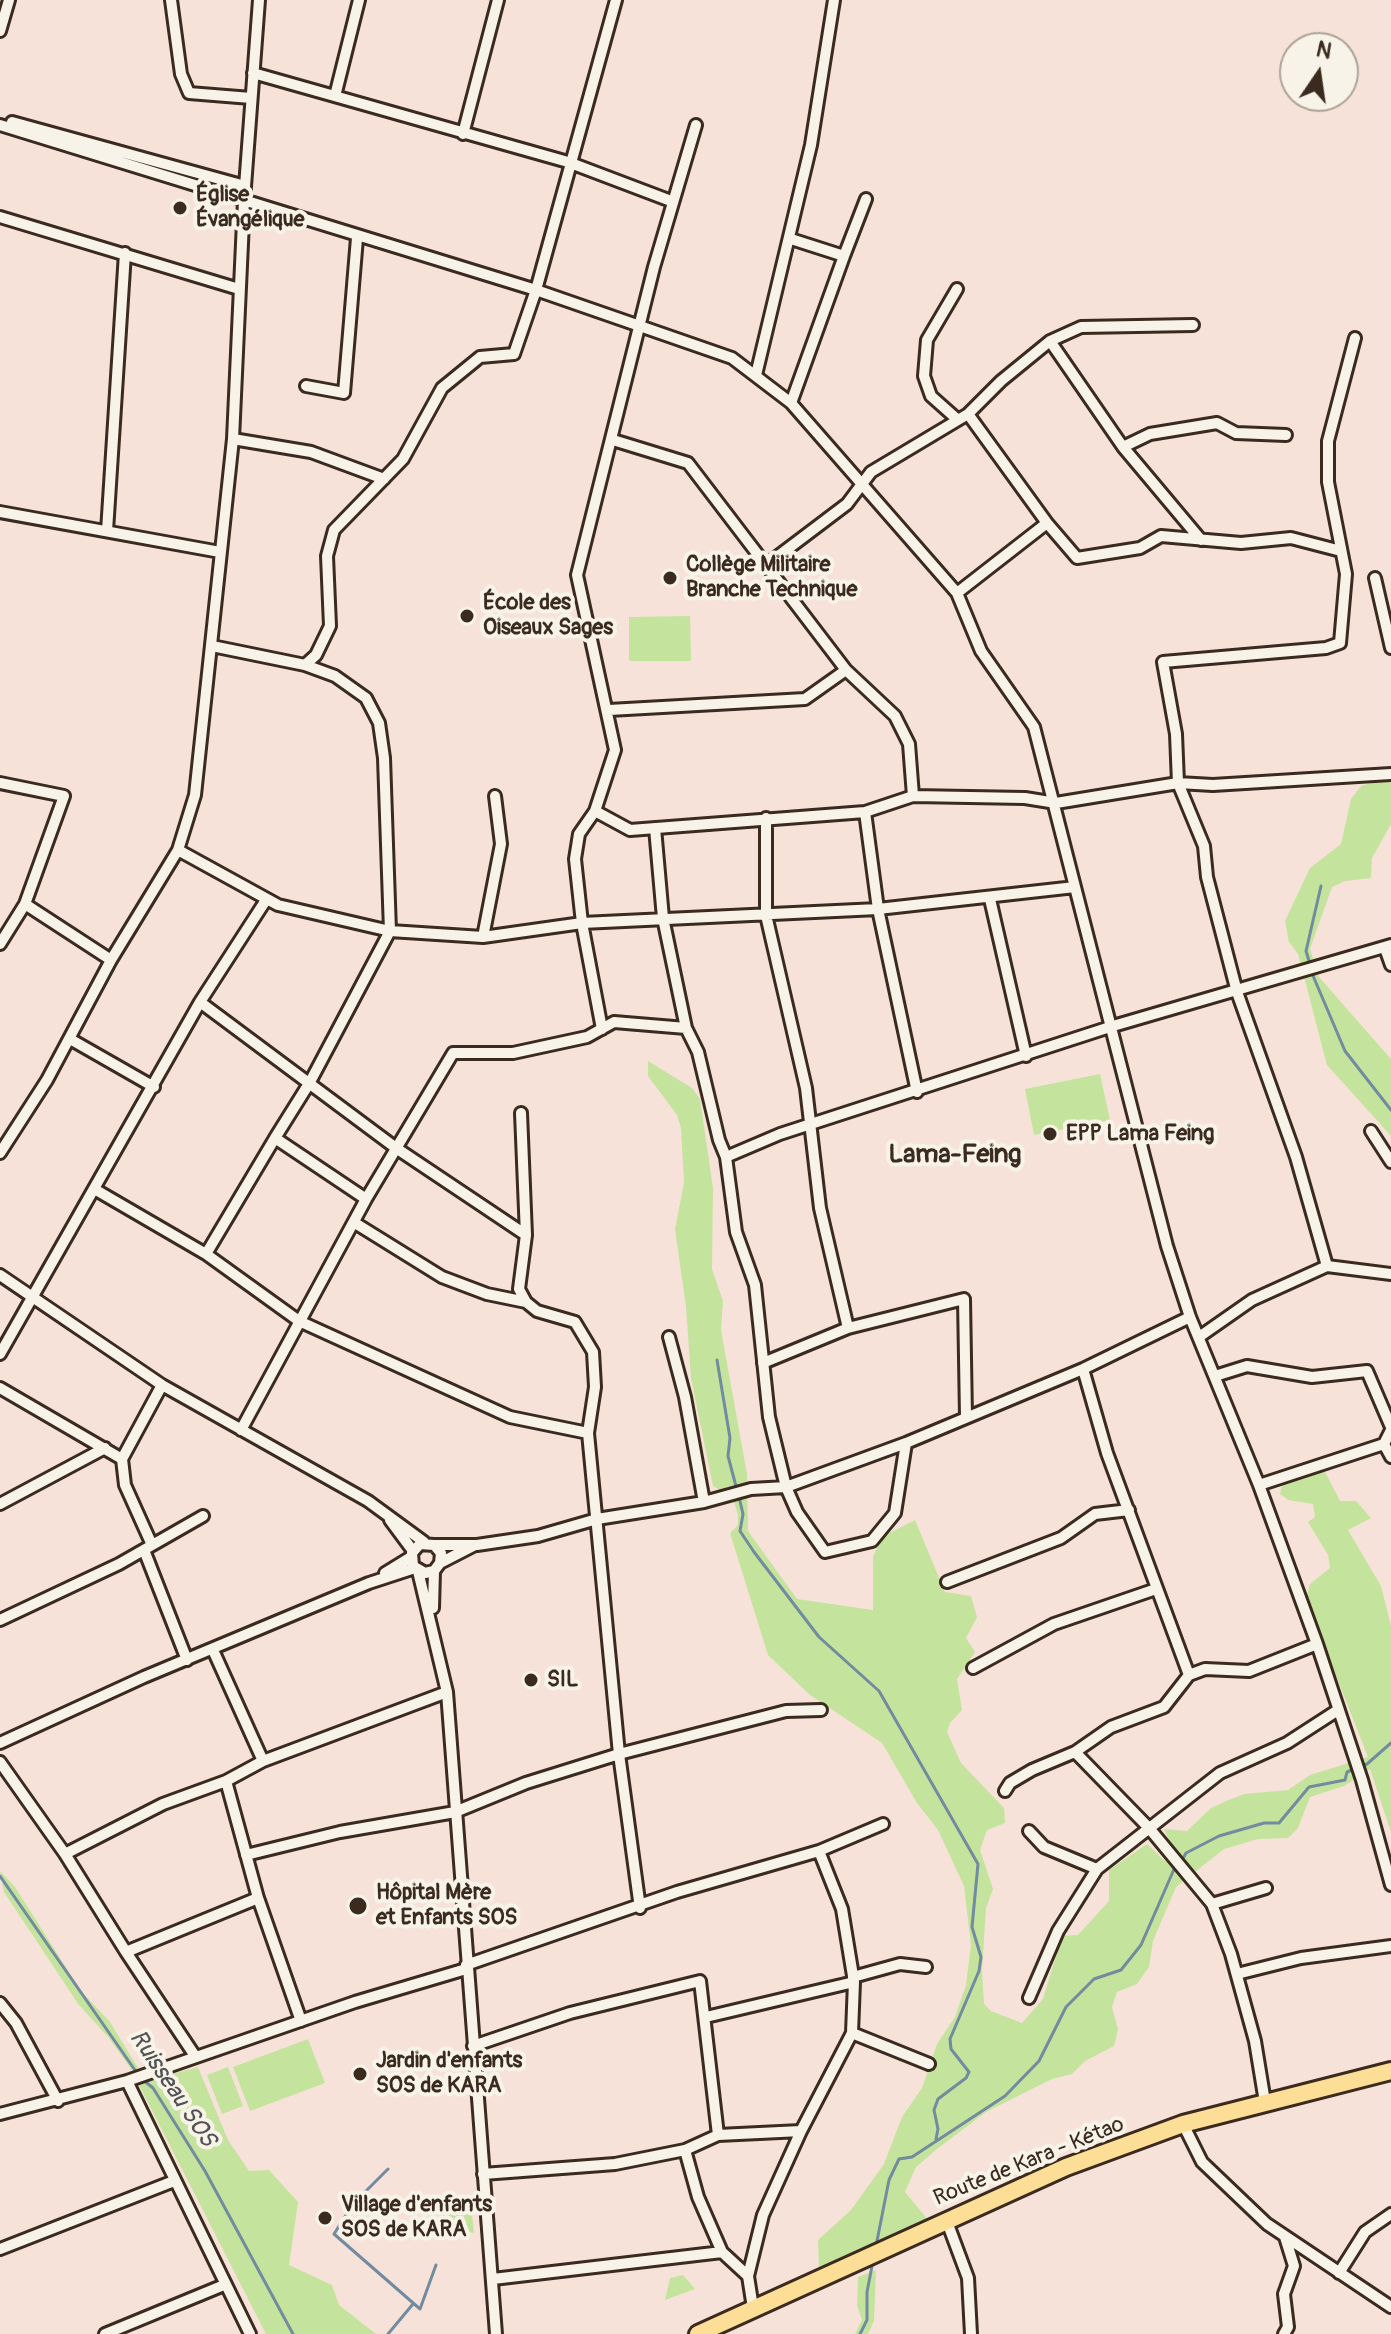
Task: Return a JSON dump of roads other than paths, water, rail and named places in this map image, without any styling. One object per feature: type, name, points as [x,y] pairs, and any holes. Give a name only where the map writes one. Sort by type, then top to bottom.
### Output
[{"type":"main road","name":"Route de Kara - Kétao","points":[[698,2334],[1066,2167],[1183,2124],[1391,2071]]},
{"type":"street","points":[[1,26],[9,0]]},
{"type":"street","points":[[171,0],[181,74],[189,93],[251,98]]},
{"type":"street","points":[[2,1145],[70,1039],[111,960],[178,850],[195,795],[233,439],[244,200],[259,0]]},
{"type":"street","points":[[335,96],[359,0]]},
{"type":"street","points":[[463,134],[498,0]]},
{"type":"street","points":[[305,665],[316,655],[330,626],[327,556],[334,530],[403,459],[442,388],[480,357],[514,354],[536,290],[568,162],[616,0]]},
{"type":"street","points":[[756,375],[780,268],[791,239],[811,145],[834,0]]},
{"type":"street","points":[[253,73],[568,162],[671,201]]},
{"type":"street","points":[[0,119],[245,186]]},
{"type":"street","points":[[0,125],[357,238],[536,290],[732,358],[791,403],[957,593],[981,651],[1034,727],[1056,803],[1167,1246],[1190,1317],[1259,1485],[1317,1644],[1362,1780],[1391,1885]]},
{"type":"street","points":[[602,1029],[582,923],[575,859],[579,834],[595,811],[615,750],[609,710],[577,575],[671,201],[696,125]]},
{"type":"street","points":[[791,403],[866,199]]},
{"type":"street","points":[[0,217],[239,289]]},
{"type":"street","points":[[306,386],[344,393],[357,238]]},
{"type":"street","points":[[791,239],[844,256]]},
{"type":"street","points":[[107,531],[125,253]]},
{"type":"street","points":[[957,289],[927,340],[924,376],[931,396],[963,417],[1077,558],[1140,548],[1161,536],[1241,543],[1291,538],[1341,551]]},
{"type":"street","points":[[765,566],[847,504],[871,472],[963,417],[1050,341],[1081,327],[1193,325]]},
{"type":"street","points":[[1327,1266],[1296,1157],[1237,992],[1207,877],[1204,846],[1178,783],[1176,734],[1163,662],[1326,648],[1340,643],[1346,574],[1328,482],[1328,441],[1355,338]]},
{"type":"street","points":[[1050,341],[1123,447],[1201,540]]},
{"type":"street","points":[[1123,447],[1150,434],[1217,423],[1236,433],[1286,435]]},
{"type":"street","points":[[233,439],[311,452],[384,479]]},
{"type":"street","points":[[613,440],[688,463],[846,670],[895,716],[909,744],[913,796]]},
{"type":"street","points":[[0,512],[220,552]]},
{"type":"street","points":[[957,593],[1047,523]]},
{"type":"street","points":[[1375,578],[1391,648]]},
{"type":"street","points":[[206,1254],[310,1082],[390,931],[384,758],[379,723],[366,698],[335,676],[305,665],[212,646]]},
{"type":"street","points":[[609,710],[805,699],[846,670]]},
{"type":"street","points":[[595,811],[630,830],[865,812],[913,796],[1025,798],[1056,803],[1178,783],[1213,785],[1391,774]]},
{"type":"street","points":[[0,783],[64,796],[25,904],[0,944]]},
{"type":"street","points":[[483,937],[501,844],[495,796]]},
{"type":"street","points":[[865,812],[878,909],[917,1092]]},
{"type":"street","points":[[766,818],[766,915],[806,1088],[820,1208],[848,1328]]},
{"type":"street","points":[[655,828],[663,918],[686,1028],[698,1052],[726,1157],[736,1232],[755,1285],[769,1417],[786,1487],[797,1512],[825,1552],[872,1541],[895,1513],[906,1443]]},
{"type":"street","points":[[178,850],[266,900],[390,931],[483,937],[582,923],[878,909],[990,899],[1075,887]]},
{"type":"street","points":[[990,899],[1026,1056]]},
{"type":"street","points":[[0,1354],[35,1299],[200,1002],[266,900]]},
{"type":"street","points":[[25,904],[111,960]]},
{"type":"street","points":[[726,1157],[808,1125],[1113,1026],[1237,992],[1300,970],[1388,946],[1391,965]]},
{"type":"street","points":[[200,1002],[396,1148],[526,1235]]},
{"type":"street","points":[[241,1430],[366,1199],[453,1053],[513,1053],[587,1037],[614,1022],[686,1028]]},
{"type":"street","points":[[70,1039],[154,1087]]},
{"type":"street","points":[[521,1113],[526,1235],[519,1269],[519,1289],[526,1302],[537,1311],[575,1322],[593,1352],[595,1387],[588,1433],[619,1754],[640,1908]]},
{"type":"street","points":[[1371,1131],[1391,1162]]},
{"type":"street","points":[[275,1138],[366,1199]]},
{"type":"street","points":[[96,1190],[206,1254],[299,1321],[510,1417],[588,1433]]},
{"type":"street","points":[[355,1223],[442,1277],[487,1294],[526,1302]]},
{"type":"street","points":[[1199,1337],[1252,1300],[1327,1266],[1391,1274]]},
{"type":"street","points":[[0,1275],[162,1385],[382,1509],[441,1553],[433,1622]]},
{"type":"street","points":[[763,1363],[848,1328],[964,1299],[966,1417]]},
{"type":"street","points":[[369,1583],[429,1544],[477,1545],[538,1536],[597,1519],[704,1502],[751,1489],[786,1487],[906,1443],[1083,1369],[1190,1317]]},
{"type":"street","points":[[669,1337],[685,1397],[704,1502]]},
{"type":"street","points":[[1215,1376],[1247,1366],[1312,1377],[1367,1371],[1391,1428],[1384,1444],[1259,1485]]},
{"type":"street","points":[[1083,1369],[1107,1453],[1189,1675]]},
{"type":"street","points":[[162,1385],[122,1459],[125,1485],[187,1660]]},
{"type":"street","points":[[0,1388],[122,1459]]},
{"type":"street","points":[[1384,1444],[1391,1457]]},
{"type":"street","points":[[0,1504],[105,1448]]},
{"type":"street","points":[[382,1509],[412,1554],[433,1622],[447,1692],[496,2334]]},
{"type":"street","points":[[947,1582],[1061,1538],[1095,1514],[1129,1510]]},
{"type":"street","points":[[0,1620],[148,1547],[203,1516]]},
{"type":"street","points":[[0,1743],[369,1583],[437,1567],[477,1545]]},
{"type":"street","points":[[973,1668],[1054,1624],[1156,1589]]},
{"type":"street","points":[[1005,1791],[1010,1783],[1075,1752],[1111,1727],[1164,1707],[1189,1675],[1205,1669],[1249,1671],[1317,1644]]},
{"type":"street","points":[[213,1650],[263,1761]]},
{"type":"street","points":[[65,1854],[163,1804],[226,1781],[263,1761],[447,1692]]},
{"type":"street","points":[[246,1855],[340,1832],[455,1812],[526,1783],[619,1754],[786,1711],[821,1710]]},
{"type":"street","points":[[1029,1998],[1058,1931],[1097,1869],[1220,1773],[1287,1743],[1338,1710]]},
{"type":"street","points":[[1075,1752],[1149,1828],[1212,1904],[1237,1974],[1255,2041],[1265,2102]]},
{"type":"street","points":[[0,1762],[65,1854],[195,2056]]},
{"type":"street","points":[[226,1781],[258,1898],[301,2021]]},
{"type":"street","points":[[0,2114],[136,2078],[640,1908],[677,1892],[819,1851],[883,1824]]},
{"type":"street","points":[[1029,1831],[1044,1847],[1097,1869]]},
{"type":"street","points":[[753,2308],[748,2276],[763,2215],[801,2131],[852,2033],[854,1980],[842,1909],[819,1851]]},
{"type":"street","points":[[1212,1904],[1266,1888]]},
{"type":"street","points":[[126,1952],[258,1898]]},
{"type":"street","points":[[1237,1974],[1301,1958],[1391,1946]]},
{"type":"street","points":[[706,2017],[854,1980],[900,1964],[926,1967]]},
{"type":"street","points":[[473,2046],[570,2013],[700,1981],[718,2135]]},
{"type":"street","points":[[0,2003],[16,2023],[58,2101]]},
{"type":"street","points":[[852,2033],[929,2064]]},
{"type":"street","points":[[136,2078],[174,2181],[250,2334]]},
{"type":"street","points":[[1183,2124],[1202,2162],[1267,2224],[1391,2307]]},
{"type":"street","points":[[483,2174],[615,2164],[685,2150],[718,2135],[801,2131]]},
{"type":"street","points":[[685,2150],[698,2197],[722,2252],[748,2276]]},
{"type":"street","points":[[0,2249],[174,2181]]},
{"type":"street","points":[[1339,2273],[1365,2232],[1391,2214]]},
{"type":"street","points":[[946,2219],[968,2278],[971,2334]]},
{"type":"street","points":[[1284,2334],[1288,2327],[1284,2294],[1294,2266],[1285,2237]]},
{"type":"street","points":[[493,2279],[722,2252]]},
{"type":"street","points":[[105,2334],[224,2285]]},
{"type":"waterway","points":[[1310,964],[1306,951],[1321,886]]},
{"type":"waterway","points":[[1311,971],[1345,1051],[1391,1110]]},
{"type":"waterway","points":[[717,1360],[730,1438],[728,1456],[737,1490]]},
{"type":"waterway","points":[[739,1497],[743,1514],[740,1531],[819,1637],[879,1691],[978,1864],[972,1927],[981,1957],[979,1971],[950,2039],[951,2049],[969,2072],[966,2078],[938,2099],[934,2110],[938,2129],[936,2139]]},
{"type":"waterway","points":[[1181,1862],[1186,1853],[1219,1836],[1264,1823],[1279,1823],[1309,1787],[1345,1780],[1347,1772],[1367,1764],[1391,1743]]},
{"type":"waterway","points":[[876,2246],[889,2180],[899,2159],[912,2157],[1005,2096],[1039,2061],[1066,2007],[1094,1979],[1121,1970],[1141,1945],[1175,1867]]},
{"type":"waterway","name":"Ruisseau SOS","points":[[0,1876],[137,2073]]},
{"type":"waterway","name":"Ruisseau SOS","points":[[142,2079],[153,2088],[205,2171],[293,2334]]},
{"type":"waterway","points":[[388,2169],[353,2204],[334,2234],[420,2309],[436,2265]]},
{"type":"waterway","points":[[860,2334],[867,2320],[867,2292],[873,2261]]},
{"type":"waterway","points":[[388,2334],[413,2304]]},
{"type":"place","name":"Église Évangélique","points":[[180,208]]},
{"type":"place","name":"Collège Militaire Branche Technique","points":[[670,578]]},
{"type":"place","name":"École des Oiseaux Sages","points":[[467,616]]},
{"type":"place","name":"EPP Lama Feing","points":[[1050,1134]]},
{"type":"place","name":"SIL","points":[[531,1680]]},
{"type":"place","name":"Hôpital Mère et Enfants SOS","points":[[358,1906]]},
{"type":"place","name":"Jardin d'enfants SOS de KARA","points":[[360,2074]]},
{"type":"place","name":"Village d'enfants SOS de KARA","points":[[325,2218]]},
{"type":"district","name":"Lama-Feing","points":[[955,1155]]}]
